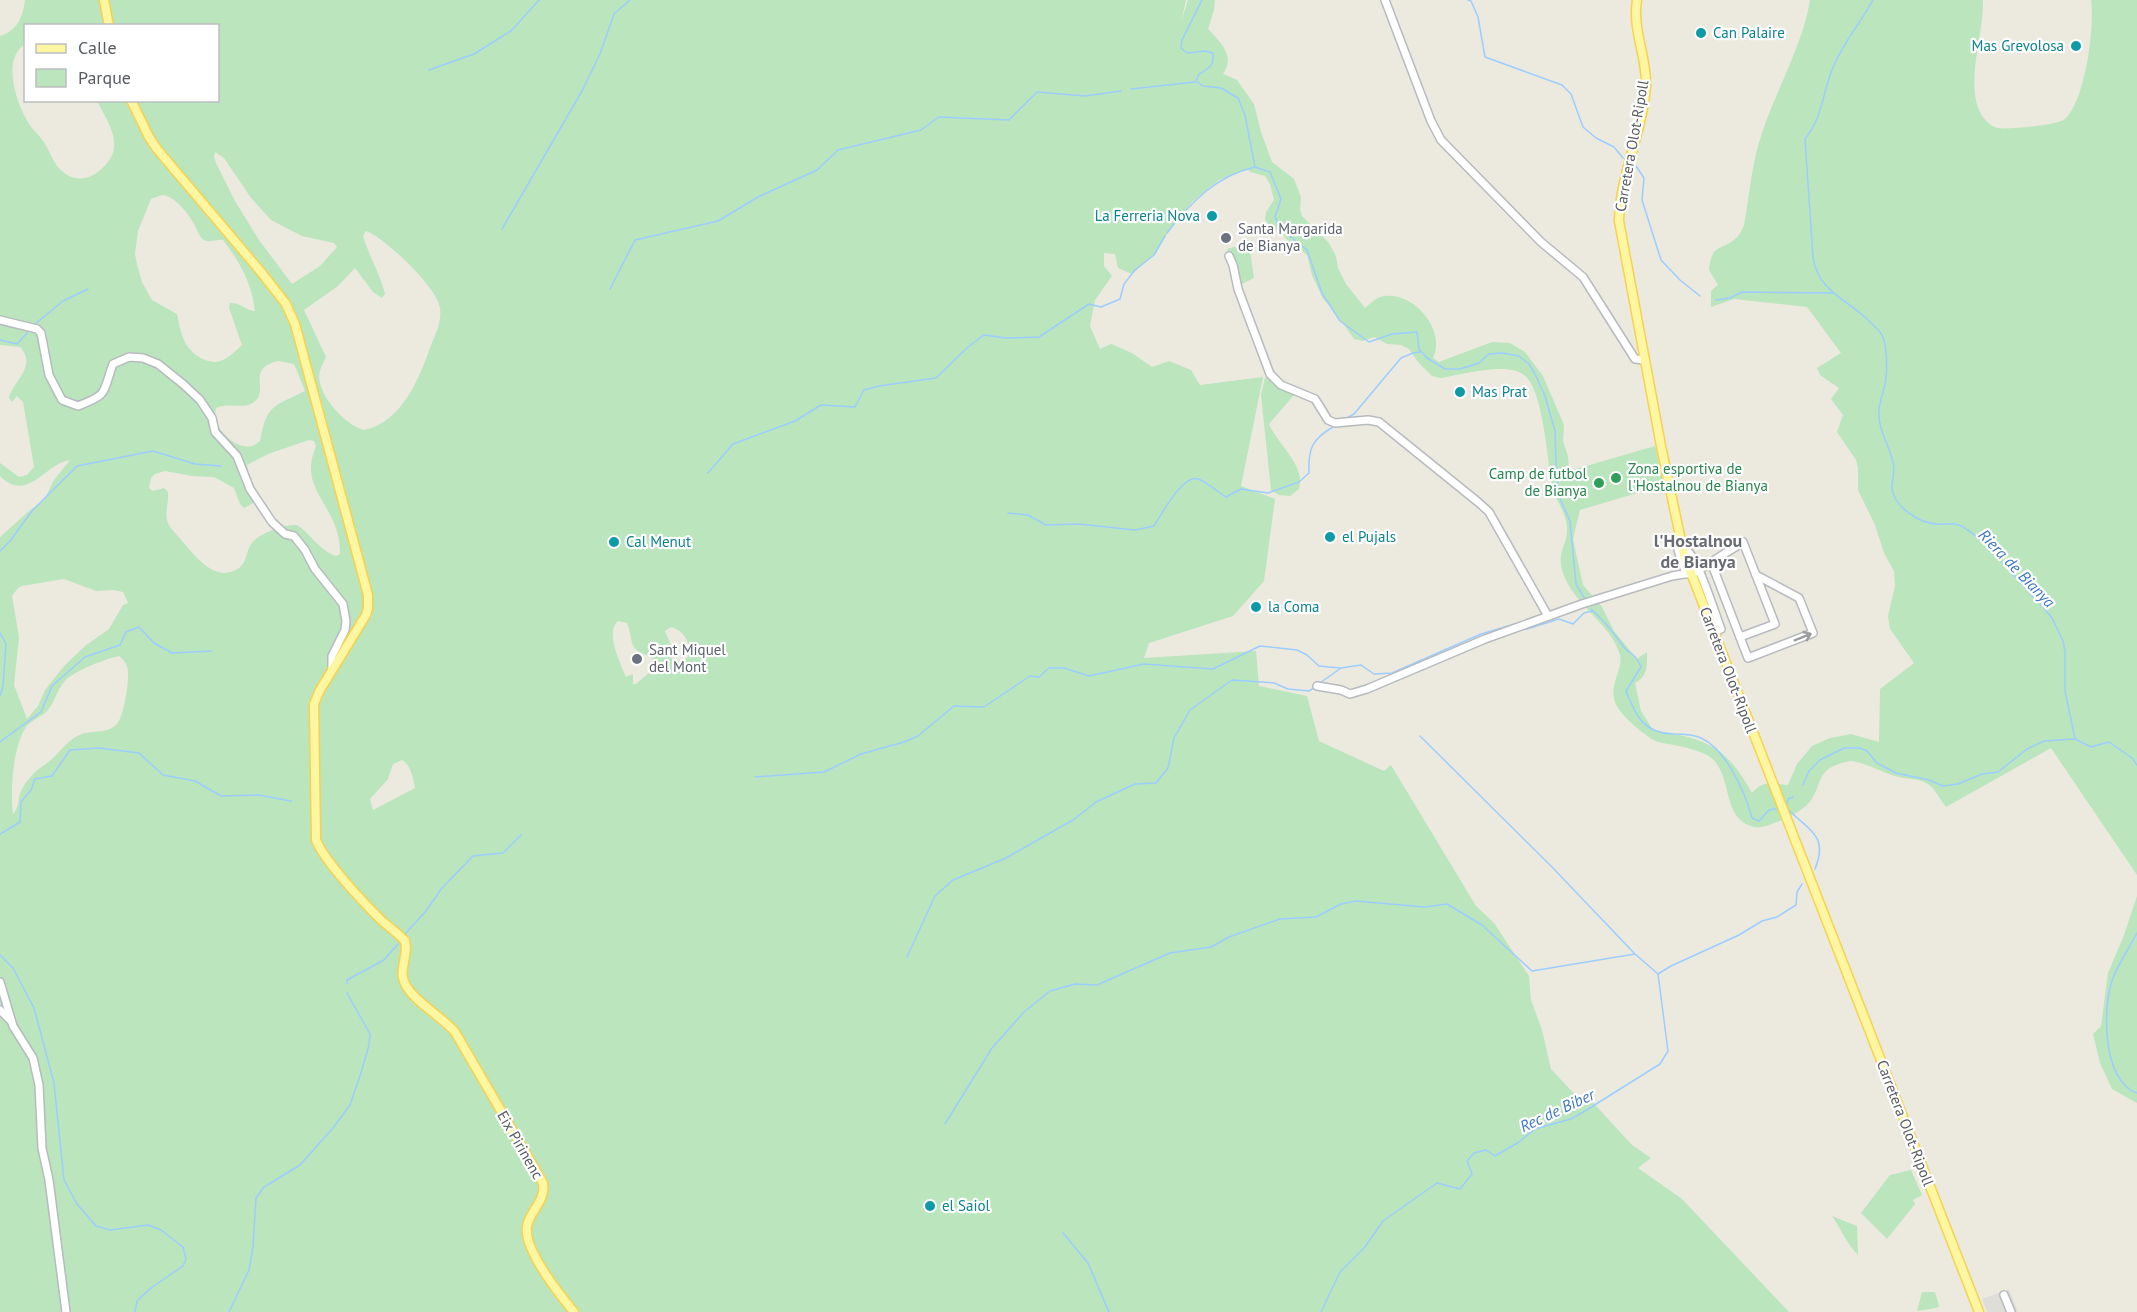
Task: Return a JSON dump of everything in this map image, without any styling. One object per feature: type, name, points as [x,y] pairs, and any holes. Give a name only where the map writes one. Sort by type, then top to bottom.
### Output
[{"type":"main road","points":[[104,0],[109,24]]},
{"type":"main road","name":"Carretera Olot-Ripoll","points":[[1637,0],[1636,28],[1646,87],[1622,191],[1619,221],[1644,360],[1681,542],[1696,569],[1713,632],[1979,1312]]},
{"type":"main road","name":"Eix Pirinenc","points":[[132,102],[149,137],[158,149],[286,304],[295,324],[368,595],[366,615],[317,697],[313,712],[316,840],[326,857],[362,899],[405,941],[406,951],[402,972],[405,985],[418,999],[450,1025],[543,1183],[543,1196],[527,1226],[527,1235],[530,1245],[561,1297],[574,1312]]},
{"type":"street","points":[[1385,0],[1431,121],[1441,140],[1541,242],[1583,277],[1635,358],[1644,360]]},
{"type":"street","points":[[1229,256],[1238,289],[1270,374],[1281,385],[1315,399],[1329,420],[1335,423],[1368,420],[1379,422],[1478,502],[1489,512],[1548,616]]},
{"type":"street","points":[[0,320],[37,329],[41,333],[50,375],[63,400],[78,406],[98,398],[104,392],[113,364],[129,357],[142,358],[158,364],[200,400],[212,418],[215,432],[237,456],[250,489],[272,522],[285,534],[294,536],[315,569],[343,604],[345,630],[332,656],[332,671]]},
{"type":"street","points":[[1317,686],[1350,694],[1367,689],[1485,639],[1548,616],[1696,569],[1743,542],[1775,624],[1740,637]]},
{"type":"street","points":[[1696,569],[1740,637],[1748,658],[1813,633],[1799,598],[1756,575]]},
{"type":"street","points":[[0,982],[11,1021]]},
{"type":"street","points":[[0,1010],[11,1021],[33,1058],[39,1085],[42,1148],[49,1180],[66,1312]]},
{"type":"street","points":[[2004,1295],[2011,1312]]},
{"type":"shaded area","points":[[2009,1289],[2018,1312],[1987,1312],[1982,1299]]},
{"type":"green space","points":[[25,0],[1186,0],[1181,22],[1188,0],[1215,0],[1208,29],[1227,55],[1227,67],[1223,74],[1237,80],[1254,104],[1272,162],[1294,179],[1301,197],[1302,216],[1329,243],[1346,284],[1365,308],[1380,297],[1392,296],[1414,305],[1431,324],[1436,347],[1433,358],[1439,362],[1492,342],[1510,343],[1525,352],[1543,376],[1564,425],[1563,441],[1568,456],[1569,471],[1655,446],[1664,485],[1580,510],[1573,539],[1583,585],[1602,607],[1614,631],[1637,659],[1647,652],[1645,674],[1635,683],[1641,711],[1653,730],[1687,737],[1712,746],[1732,764],[1752,793],[1764,784],[1788,785],[1797,764],[1812,746],[1830,738],[1851,734],[1879,742],[1880,689],[1914,663],[1890,629],[1888,616],[1895,586],[1894,571],[1884,553],[1875,525],[1858,490],[1856,460],[1837,432],[1843,415],[1831,399],[1839,388],[1820,375],[1817,368],[1841,353],[1807,307],[1734,299],[1711,307],[1711,291],[1718,285],[1709,270],[1710,261],[1715,251],[1737,237],[1744,225],[1759,141],[1802,32],[1810,0],[1983,0],[1975,70],[1975,98],[1982,116],[1992,126],[2022,128],[2061,121],[2072,110],[2087,62],[2090,44],[2091,0],[2137,0],[2137,875],[2051,748],[1946,807],[1926,783],[1895,776],[1857,762],[1847,762],[1826,771],[1812,799],[1797,812],[1766,826],[1754,827],[1743,822],[1731,805],[1716,762],[1695,750],[1659,742],[1649,737],[1618,708],[1613,693],[1620,667],[1620,655],[1608,632],[1574,593],[1562,570],[1561,553],[1567,536],[1567,524],[1553,488],[1544,427],[1531,383],[1524,375],[1507,369],[1484,370],[1440,378],[1432,376],[1409,349],[1401,345],[1387,344],[1374,337],[1363,341],[1354,339],[1323,299],[1312,275],[1307,255],[1265,220],[1266,212],[1274,200],[1270,184],[1265,176],[1250,172],[1248,169],[1219,180],[1193,201],[1171,228],[1154,255],[1132,274],[1118,268],[1115,254],[1104,253],[1104,266],[1112,276],[1095,300],[1090,326],[1100,349],[1111,344],[1132,353],[1152,367],[1169,361],[1191,370],[1200,385],[1263,377],[1241,486],[1275,499],[1264,581],[1233,616],[1149,643],[1144,658],[1256,651],[1259,686],[1307,696],[1319,741],[1384,771],[1391,765],[1476,906],[1494,923],[1529,976],[1531,1000],[1542,1030],[1551,1069],[1581,1101],[1588,1097],[1632,1145],[1651,1158],[1638,1168],[1682,1199],[1789,1312],[0,1312],[0,537],[44,500],[54,480],[70,460],[52,468],[28,484],[19,486],[0,476],[0,463],[19,477],[27,475],[34,467],[23,402],[17,396],[12,402],[9,398],[23,373],[25,354],[20,347],[0,345],[0,36],[11,31],[21,18]],"holes":[[[215,152],[224,158],[251,198],[271,220],[302,236],[334,243],[337,247],[320,266],[292,284],[259,240],[235,201],[216,163]],[[162,195],[172,198],[181,206],[202,239],[223,240],[240,265],[248,282],[255,311],[230,303],[229,308],[242,345],[221,361],[205,360],[192,352],[185,341],[177,314],[152,300],[142,282],[135,254],[138,231],[151,199]],[[366,231],[374,235],[409,264],[430,288],[440,308],[438,328],[426,360],[407,398],[388,419],[364,430],[348,422],[326,398],[319,379],[326,357],[304,310],[338,286],[355,268],[373,292],[382,298],[385,294],[383,287],[363,236]],[[278,361],[294,364],[305,391],[273,408],[265,420],[260,441],[252,446],[238,444],[220,429],[215,415],[216,408],[254,402],[260,392],[260,374],[268,365]],[[309,440],[314,441],[316,446],[312,458],[312,477],[336,529],[340,554],[336,556],[330,553],[318,545],[300,527],[291,525],[272,530],[254,540],[244,563],[231,572],[215,571],[200,561],[170,526],[167,520],[168,492],[164,488],[153,491],[149,488],[151,478],[165,471],[214,477],[234,488],[244,508],[260,497],[249,476],[247,465],[268,454]],[[64,579],[96,591],[123,592],[128,603],[123,605],[109,629],[85,646],[64,666],[45,690],[38,706],[27,719],[14,685],[19,637],[12,596],[18,588]],[[618,621],[627,623],[635,648],[651,657],[655,663],[651,671],[636,684],[633,684],[633,674],[626,677],[617,656],[613,632]],[[671,627],[680,631],[688,642],[688,657],[674,662],[669,652],[670,643],[665,631]],[[119,656],[128,669],[127,690],[120,720],[105,731],[82,734],[69,742],[28,780],[20,792],[17,808],[13,814],[15,757],[26,727],[48,710],[68,678],[82,670]],[[402,760],[408,765],[415,788],[373,810],[370,799],[388,779],[393,764]]]},
{"type":"green space","points":[[1234,247],[1250,251],[1254,278],[1238,286],[1234,262],[1227,249]]},
{"type":"green space","points":[[1269,377],[1294,395],[1269,424],[1299,472],[1299,489],[1290,496],[1279,495],[1271,490],[1261,395],[1265,378]]},
{"type":"green space","points":[[2137,896],[2137,1103],[2112,1089],[2100,1063],[2093,1034],[2101,1026],[2108,973]]},
{"type":"green space","points":[[1911,1170],[1922,1195],[1913,1200],[1915,1204],[1887,1239],[1861,1213],[1890,1175]]},
{"type":"green space","points":[[1832,1216],[1857,1226],[1858,1255],[1847,1241]]},
{"type":"green space","points":[[1922,1292],[1935,1292],[1939,1306],[1917,1311]]},
{"type":"waterway","points":[[429,70],[474,54],[512,30],[539,0]]},
{"type":"waterway","points":[[502,229],[582,91],[600,54],[614,14],[630,0]]},
{"type":"waterway","points":[[1202,0],[1182,40],[1181,48],[1187,53],[1205,51],[1213,53],[1210,66],[1199,74],[1196,81],[1203,86],[1221,88],[1238,98],[1245,115],[1255,167],[1270,172],[1281,199],[1275,217],[1280,228],[1307,250],[1322,293],[1340,321],[1369,342],[1392,334],[1417,332],[1419,349],[1427,358],[1445,369],[1460,369],[1479,363],[1489,354],[1502,353],[1519,356],[1529,364],[1545,396],[1555,431],[1557,492],[1570,521],[1576,584],[1585,599]]},
{"type":"waterway","points":[[1468,0],[1471,1],[1478,17],[1485,57],[1562,85],[1571,94],[1583,127],[1596,138],[1614,147],[1623,158]]},
{"type":"waterway","name":"Riera de Bianya","points":[[1873,0],[1838,57],[1816,121],[1805,139],[1813,257],[1816,269],[1827,286],[1874,326],[1882,334],[1884,341],[1886,378],[1879,416],[1881,429],[1894,466],[1892,486],[1894,496],[1903,508],[1922,521],[1956,524],[1968,530],[1991,550],[2044,608],[2052,618],[2063,641],[2065,691],[2075,739],[2091,747],[2109,742],[2132,758],[2137,765]]},
{"type":"waterway","points":[[1131,89],[1195,82]]},
{"type":"waterway","points":[[610,289],[635,240],[718,221],[758,197],[817,170],[838,150],[921,130],[939,117],[1009,120],[1037,92],[1085,96],[1121,91]]},
{"type":"waterway","points":[[1634,163],[1644,178],[1642,200],[1661,260],[1680,280],[1700,296]]},
{"type":"waterway","points":[[1167,233],[1205,192],[1228,177],[1255,167]]},
{"type":"waterway","points":[[708,473],[733,444],[795,421],[821,405],[855,407],[864,390],[936,378],[984,335],[1006,338],[1039,337],[1089,304],[1101,307],[1120,299],[1124,284],[1135,270],[1154,255],[1165,236]]},
{"type":"waterway","points":[[35,324],[63,301],[88,289]]},
{"type":"waterway","points":[[1716,300],[1730,298],[1742,292],[1833,293]]},
{"type":"waterway","points":[[0,340],[17,344],[27,333]]},
{"type":"waterway","points":[[1345,419],[1354,414],[1401,358],[1420,352]]},
{"type":"waterway","points":[[1008,513],[1028,515],[1046,525],[1079,524],[1135,530],[1154,526],[1179,489],[1192,479],[1201,480],[1226,497],[1241,489],[1268,493],[1299,482],[1309,473],[1309,457],[1316,440],[1333,427]]},
{"type":"waterway","points":[[0,551],[32,511],[77,466],[153,451],[195,464],[221,466]]},
{"type":"waterway","points":[[1591,609],[1639,662],[1641,667],[1626,691],[1633,709],[1642,722],[1655,731],[1687,734],[1701,738],[1719,751],[1745,796],[1752,818],[1759,821],[1769,810],[1776,809]]},
{"type":"waterway","points":[[1527,629],[1559,619],[1573,624],[1584,613],[1593,611]]},
{"type":"waterway","points":[[1320,683],[1341,668],[1361,665],[1374,674],[1392,673],[1481,634],[1515,624]]},
{"type":"waterway","points":[[0,742],[41,712],[52,686],[85,657],[120,645],[126,632],[139,627],[154,643],[172,653],[211,651]]},
{"type":"waterway","points":[[0,633],[6,644],[3,686],[0,696]]},
{"type":"waterway","points":[[755,777],[824,772],[861,754],[918,736],[954,706],[984,707],[1030,676],[1039,677],[1049,668],[1064,668],[1089,676],[1144,664],[1213,669],[1260,646],[1297,650],[1307,655],[1319,666],[1340,668]]},
{"type":"waterway","points":[[907,957],[935,896],[953,880],[1006,858],[1073,820],[1096,802],[1135,784],[1156,783],[1168,768],[1174,738],[1190,710],[1232,680],[1274,683],[1288,689],[1309,691],[1314,688]]},
{"type":"waterway","points":[[1420,736],[1552,867],[1634,953]]},
{"type":"waterway","points":[[1803,785],[1809,771],[1820,760],[1844,748],[1860,748],[1867,751],[1877,763],[1896,773],[1929,780],[1943,786],[1958,784],[1982,774],[1998,772],[2027,749],[2044,741],[2075,739]]},
{"type":"waterway","points":[[0,834],[20,822],[21,802],[31,790],[35,779],[52,776],[70,750],[99,748],[139,753],[163,775],[195,781],[221,796],[259,795],[291,801]]},
{"type":"waterway","points":[[1793,797],[1788,799],[1786,807],[1817,839],[1819,857],[1815,869]]},
{"type":"waterway","points":[[405,934],[426,911],[442,888],[473,856],[503,853],[521,835]]},
{"type":"waterway","name":"Rec de Biber","points":[[1321,1312],[1340,1272],[1365,1247],[1383,1221],[1437,1183],[1460,1189],[1472,1174],[1467,1161],[1474,1153],[1486,1150],[1495,1156],[1519,1142],[1535,1129],[1571,1119],[1660,1064],[1668,1051],[1658,974],[1739,935],[1762,921],[1777,917],[1796,905],[1797,892],[1802,884]]},
{"type":"waterway","points":[[945,1124],[992,1048],[1024,1012],[1050,991],[1075,984],[1097,985],[1170,953],[1211,947],[1229,937],[1280,919],[1316,917],[1341,904],[1356,901],[1424,907],[1447,904],[1482,925],[1532,971],[1635,954],[1658,974]]},
{"type":"waterway","name":"Riera de Bianya","points":[[2137,933],[2113,978],[2107,1007],[2111,1059],[2125,1086],[2137,1093]]},
{"type":"waterway","points":[[347,984],[347,980],[384,960],[398,944]]},
{"type":"waterway","points":[[0,955],[13,968],[34,1008],[54,1083],[64,1180],[77,1204],[96,1226],[110,1230],[148,1225],[161,1230],[183,1247],[186,1259],[183,1266],[151,1288],[137,1301],[135,1312]]},
{"type":"waterway","points":[[229,1312],[249,1270],[256,1198],[264,1187],[300,1165],[350,1105],[369,1045],[370,1034],[347,993]]},
{"type":"waterway","name":"Rec de Biber","points":[[1063,1233],[1088,1263],[1109,1312]]},
{"type":"place","name":"Can Palaire","points":[[1701,33]]},
{"type":"place","name":"Mas Grevolosa","points":[[2076,46]]},
{"type":"place","name":"La Ferreria Nova","points":[[1212,216]]},
{"type":"place","name":"Santa Margarida de Bianya","points":[[1226,238]]},
{"type":"place","name":"Mas Prat","points":[[1460,392]]},
{"type":"place","name":"Zona esportiva de l'Hostalnou de Bianya","points":[[1616,478]]},
{"type":"place","name":"Camp de futbol de Bianya","points":[[1599,483]]},
{"type":"place","name":"el Pujals","points":[[1330,537]]},
{"type":"place","name":"Cal Menut","points":[[614,542]]},
{"type":"place","name":"la Coma","points":[[1256,607]]},
{"type":"place","name":"Sant Miquel del Mont","points":[[637,659]]},
{"type":"place","name":"el Saiol","points":[[930,1206]]},
{"type":"district","name":"l'Hostalnou de Bianya","points":[[1698,551]]}]
